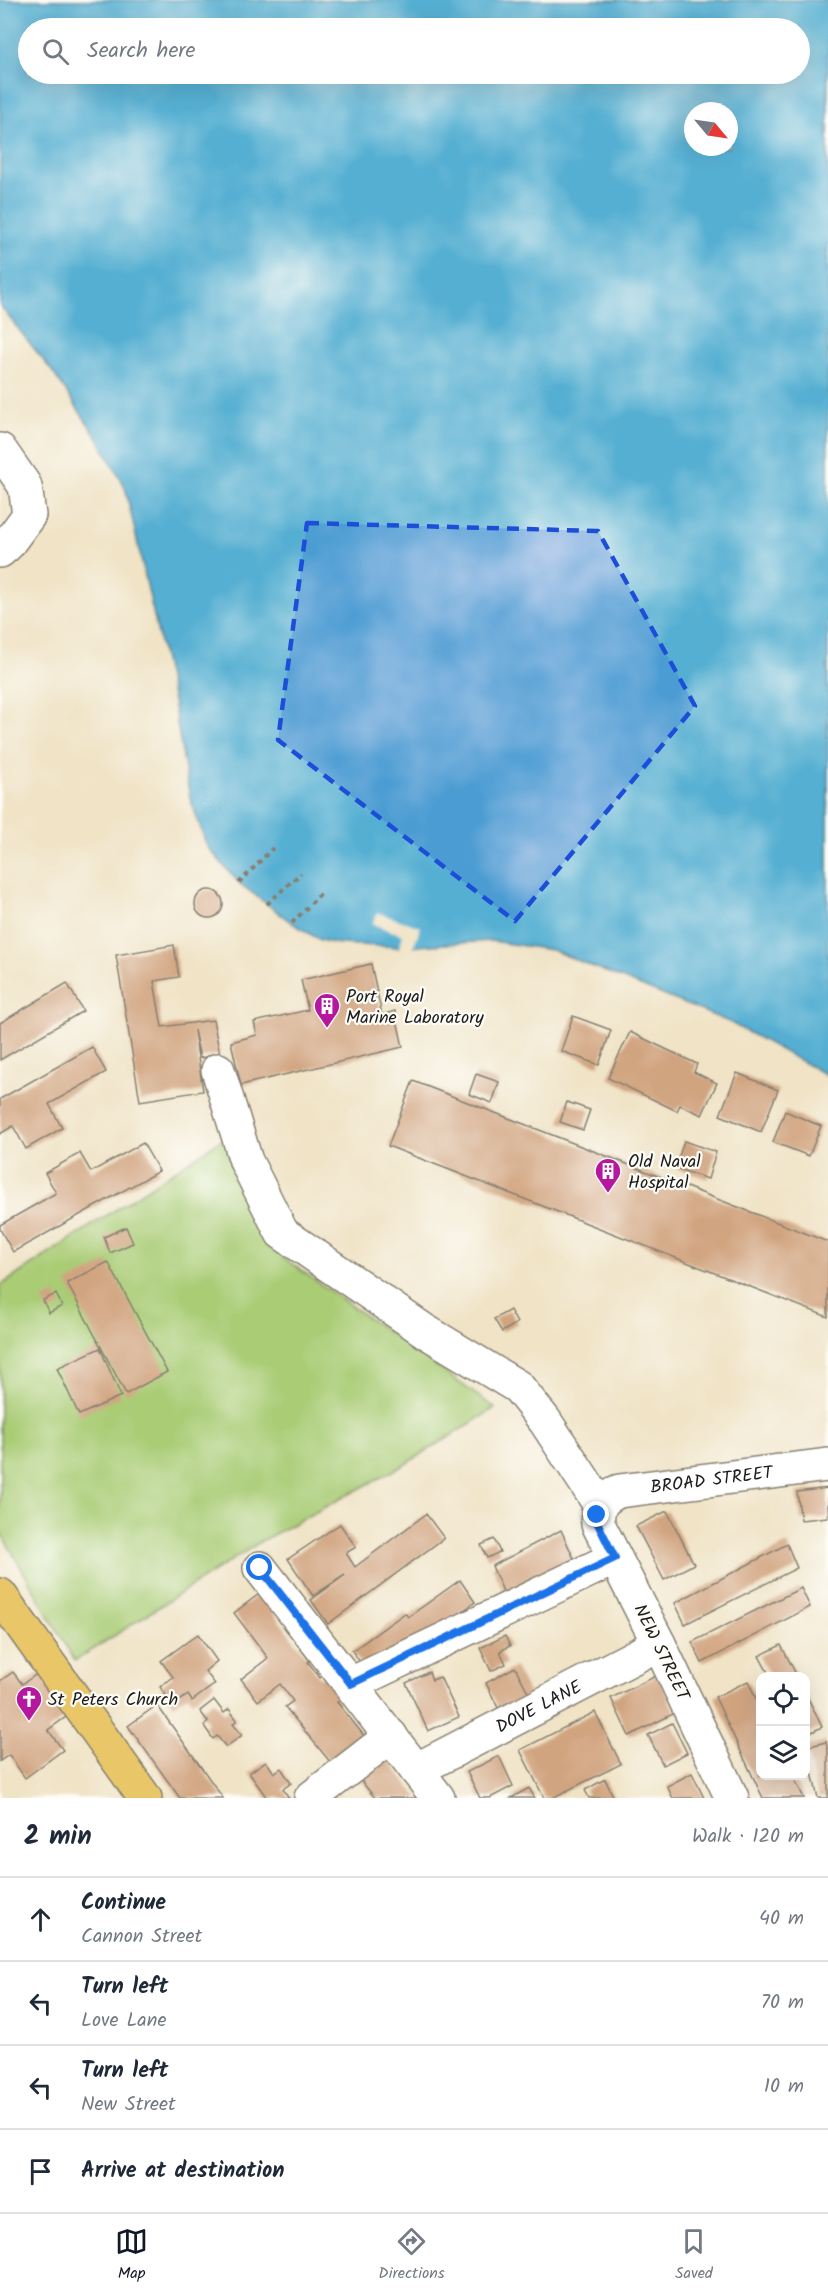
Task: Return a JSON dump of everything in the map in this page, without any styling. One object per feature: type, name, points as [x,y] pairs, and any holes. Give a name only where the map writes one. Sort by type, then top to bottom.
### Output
[{"type":"main road","points":[[0,1595],[145,1798]]},
{"type":"street","points":[[0,450],[25,486],[29,515],[7,545],[0,550]]},
{"type":"street","points":[[218,1070],[246,1161],[282,1233],[425,1331],[518,1387],[545,1421],[600,1505]]},
{"type":"street","name":"BROAD STREET","points":[[600,1505],[608,1496],[618,1491],[828,1466]]},
{"type":"street","name":"NEW STREET","points":[[600,1505],[597,1515],[598,1524],[659,1644],[726,1796]]},
{"type":"street","points":[[351,1684],[615,1558]]},
{"type":"street","points":[[260,1568],[438,1798]]},
{"type":"street","name":"DOVE LANE","points":[[416,1770],[659,1644]]},
{"type":"street","points":[[311,1798],[391,1736]]},
{"type":"path","points":[[239,883],[273,848]]},
{"type":"path","points":[[267,904],[301,873]]},
{"type":"path","points":[[292,922],[322,892]]},
{"type":"highlighted area","points":[[307,523],[598,531],[695,706],[515,921],[278,740]]},
{"type":"green space","points":[[225,1137],[281,1256],[495,1408],[406,1464],[263,1540],[75,1661],[0,1531],[0,1286]]},
{"type":"water","points":[[0,0],[828,0],[828,1076],[729,1022],[552,950],[491,941],[401,947],[339,944],[320,940],[292,923],[239,883],[207,846],[190,798],[173,701],[125,487],[97,437],[52,371],[0,306]]},
{"type":"pier","points":[[378,913],[421,927],[412,949],[398,950],[403,935],[372,924]]},
{"type":"building","points":[[209,890],[219,894],[223,904],[219,914],[209,918],[199,914],[195,904],[199,894]]},
{"type":"building","points":[[174,945],[179,977],[154,981],[162,1027],[213,1020],[220,1054],[200,1058],[194,1030],[203,1091],[140,1101],[116,955]]},
{"type":"building","name":"Port Royal Marine Laboratory","points":[[371,964],[382,1015],[395,1011],[403,1047],[241,1085],[231,1042],[257,1035],[254,1022],[308,1010],[301,980]]},
{"type":"building","points":[[67,983],[83,1011],[0,1060],[0,1023]]},
{"type":"building","points":[[573,1016],[611,1030],[599,1065],[561,1051]]},
{"type":"building","points":[[630,1032],[697,1064],[694,1072],[717,1083],[702,1115],[680,1105],[677,1111],[608,1078]]},
{"type":"building","points":[[92,1047],[106,1072],[49,1104],[62,1128],[26,1149],[13,1126],[0,1134],[0,1099]]},
{"type":"building","points":[[737,1073],[778,1090],[761,1132],[720,1115]]},
{"type":"building","points":[[476,1074],[499,1082],[492,1103],[469,1094]]},
{"type":"building","name":"Old Naval Hospital","points":[[413,1081],[828,1242],[828,1317],[388,1146]]},
{"type":"building","points":[[567,1102],[590,1110],[583,1130],[560,1122]]},
{"type":"building","points":[[785,1111],[821,1126],[809,1156],[773,1142]]},
{"type":"building","points":[[684,1141],[716,1152],[708,1179],[675,1168]]},
{"type":"building","points":[[143,1143],[159,1171],[13,1252],[0,1225],[56,1193],[45,1173],[80,1153],[91,1172]]},
{"type":"building","points":[[126,1227],[133,1243],[110,1253],[104,1237]]},
{"type":"building","points":[[108,1262],[167,1372],[126,1394],[67,1283]]},
{"type":"building","points":[[56,1294],[62,1306],[49,1313],[43,1300]]},
{"type":"building","points":[[510,1310],[517,1323],[502,1332],[494,1319]]},
{"type":"building","points":[[100,1348],[121,1396],[79,1415],[57,1368]]},
{"type":"building","points":[[828,1488],[828,1517],[801,1520],[797,1492]]},
{"type":"building","points":[[667,1511],[694,1564],[664,1580],[636,1526]]},
{"type":"building","points":[[426,1514],[444,1538],[328,1624],[311,1600],[345,1575],[313,1596],[288,1559],[340,1524],[356,1547],[346,1553],[355,1567]]},
{"type":"building","points":[[561,1530],[580,1572],[509,1605],[492,1566]]},
{"type":"building","points":[[494,1539],[500,1552],[487,1558],[481,1545]]},
{"type":"building","points":[[787,1544],[797,1568],[685,1624],[675,1603]]},
{"type":"building","points":[[460,1580],[475,1602],[426,1638],[369,1674],[352,1651],[405,1613],[408,1617]]},
{"type":"building","points":[[801,1588],[810,1607],[702,1663],[692,1642]]},
{"type":"building","points":[[259,1594],[310,1661],[308,1662],[320,1678],[331,1669],[349,1692],[337,1702],[370,1743],[336,1769],[285,1707],[293,1701],[280,1684],[258,1701],[241,1679],[268,1658],[234,1613]]},
{"type":"building","points":[[198,1634],[217,1661],[205,1671],[215,1684],[192,1701],[188,1695],[173,1705],[160,1687],[173,1677],[161,1661]]},
{"type":"building","points":[[505,1636],[510,1646],[500,1651],[506,1664],[491,1671],[480,1648]]},
{"type":"building","points":[[781,1645],[795,1672],[768,1672],[759,1656]]},
{"type":"building","points":[[515,1667],[530,1696],[500,1712],[486,1683]]},
{"type":"building","name":"St Peters Church","points":[[13,1672],[22,1684],[40,1672],[70,1714],[48,1730],[63,1750],[25,1778],[9,1755],[0,1761],[0,1681]]},
{"type":"building","points":[[429,1672],[432,1680],[440,1677],[459,1717],[428,1731],[406,1683]]},
{"type":"building","points":[[658,1675],[675,1713],[629,1736],[611,1698]]},
{"type":"building","points":[[748,1681],[756,1698],[756,1780],[795,1780],[804,1798],[763,1798],[715,1697]]},
{"type":"building","points":[[214,1700],[224,1713],[229,1709],[237,1720],[233,1724],[242,1735],[226,1747],[217,1736],[213,1739],[204,1726],[208,1722],[200,1711]]},
{"type":"building","points":[[810,1702],[822,1727],[810,1733]]},
{"type":"building","points":[[157,1705],[223,1798],[180,1798],[128,1726]]},
{"type":"building","points":[[595,1712],[621,1764],[552,1798],[544,1798],[520,1750]]},
{"type":"building","points":[[672,1723],[687,1753],[663,1765],[648,1735]]},
{"type":"building","points":[[826,1742],[828,1798],[818,1798],[810,1764],[810,1746]]},
{"type":"building","points":[[381,1751],[418,1797],[375,1798],[354,1772]]},
{"type":"building","points":[[499,1756],[513,1786],[490,1798],[480,1798],[467,1772]]},
{"type":"building","points":[[266,1761],[274,1773],[281,1768],[291,1783],[283,1789],[289,1798],[267,1798],[249,1773]]},
{"type":"building","points":[[692,1773],[704,1798],[673,1798],[667,1786]]},
{"type":"building","points":[[605,1779],[614,1798],[589,1798],[585,1790]]},
{"type":"building","points":[[529,1788],[535,1798],[511,1798]]},
{"type":"place","name":"Port Royal Marine Laboratory","points":[[327,1029]]},
{"type":"place","name":"Old Naval Hospital","points":[[608,1194]]},
{"type":"place","name":"St Peters Church","points":[[29,1722]]},
{"type":"route","points":[[260,1568],[351,1684],[615,1558],[598,1524],[597,1515]]}]
